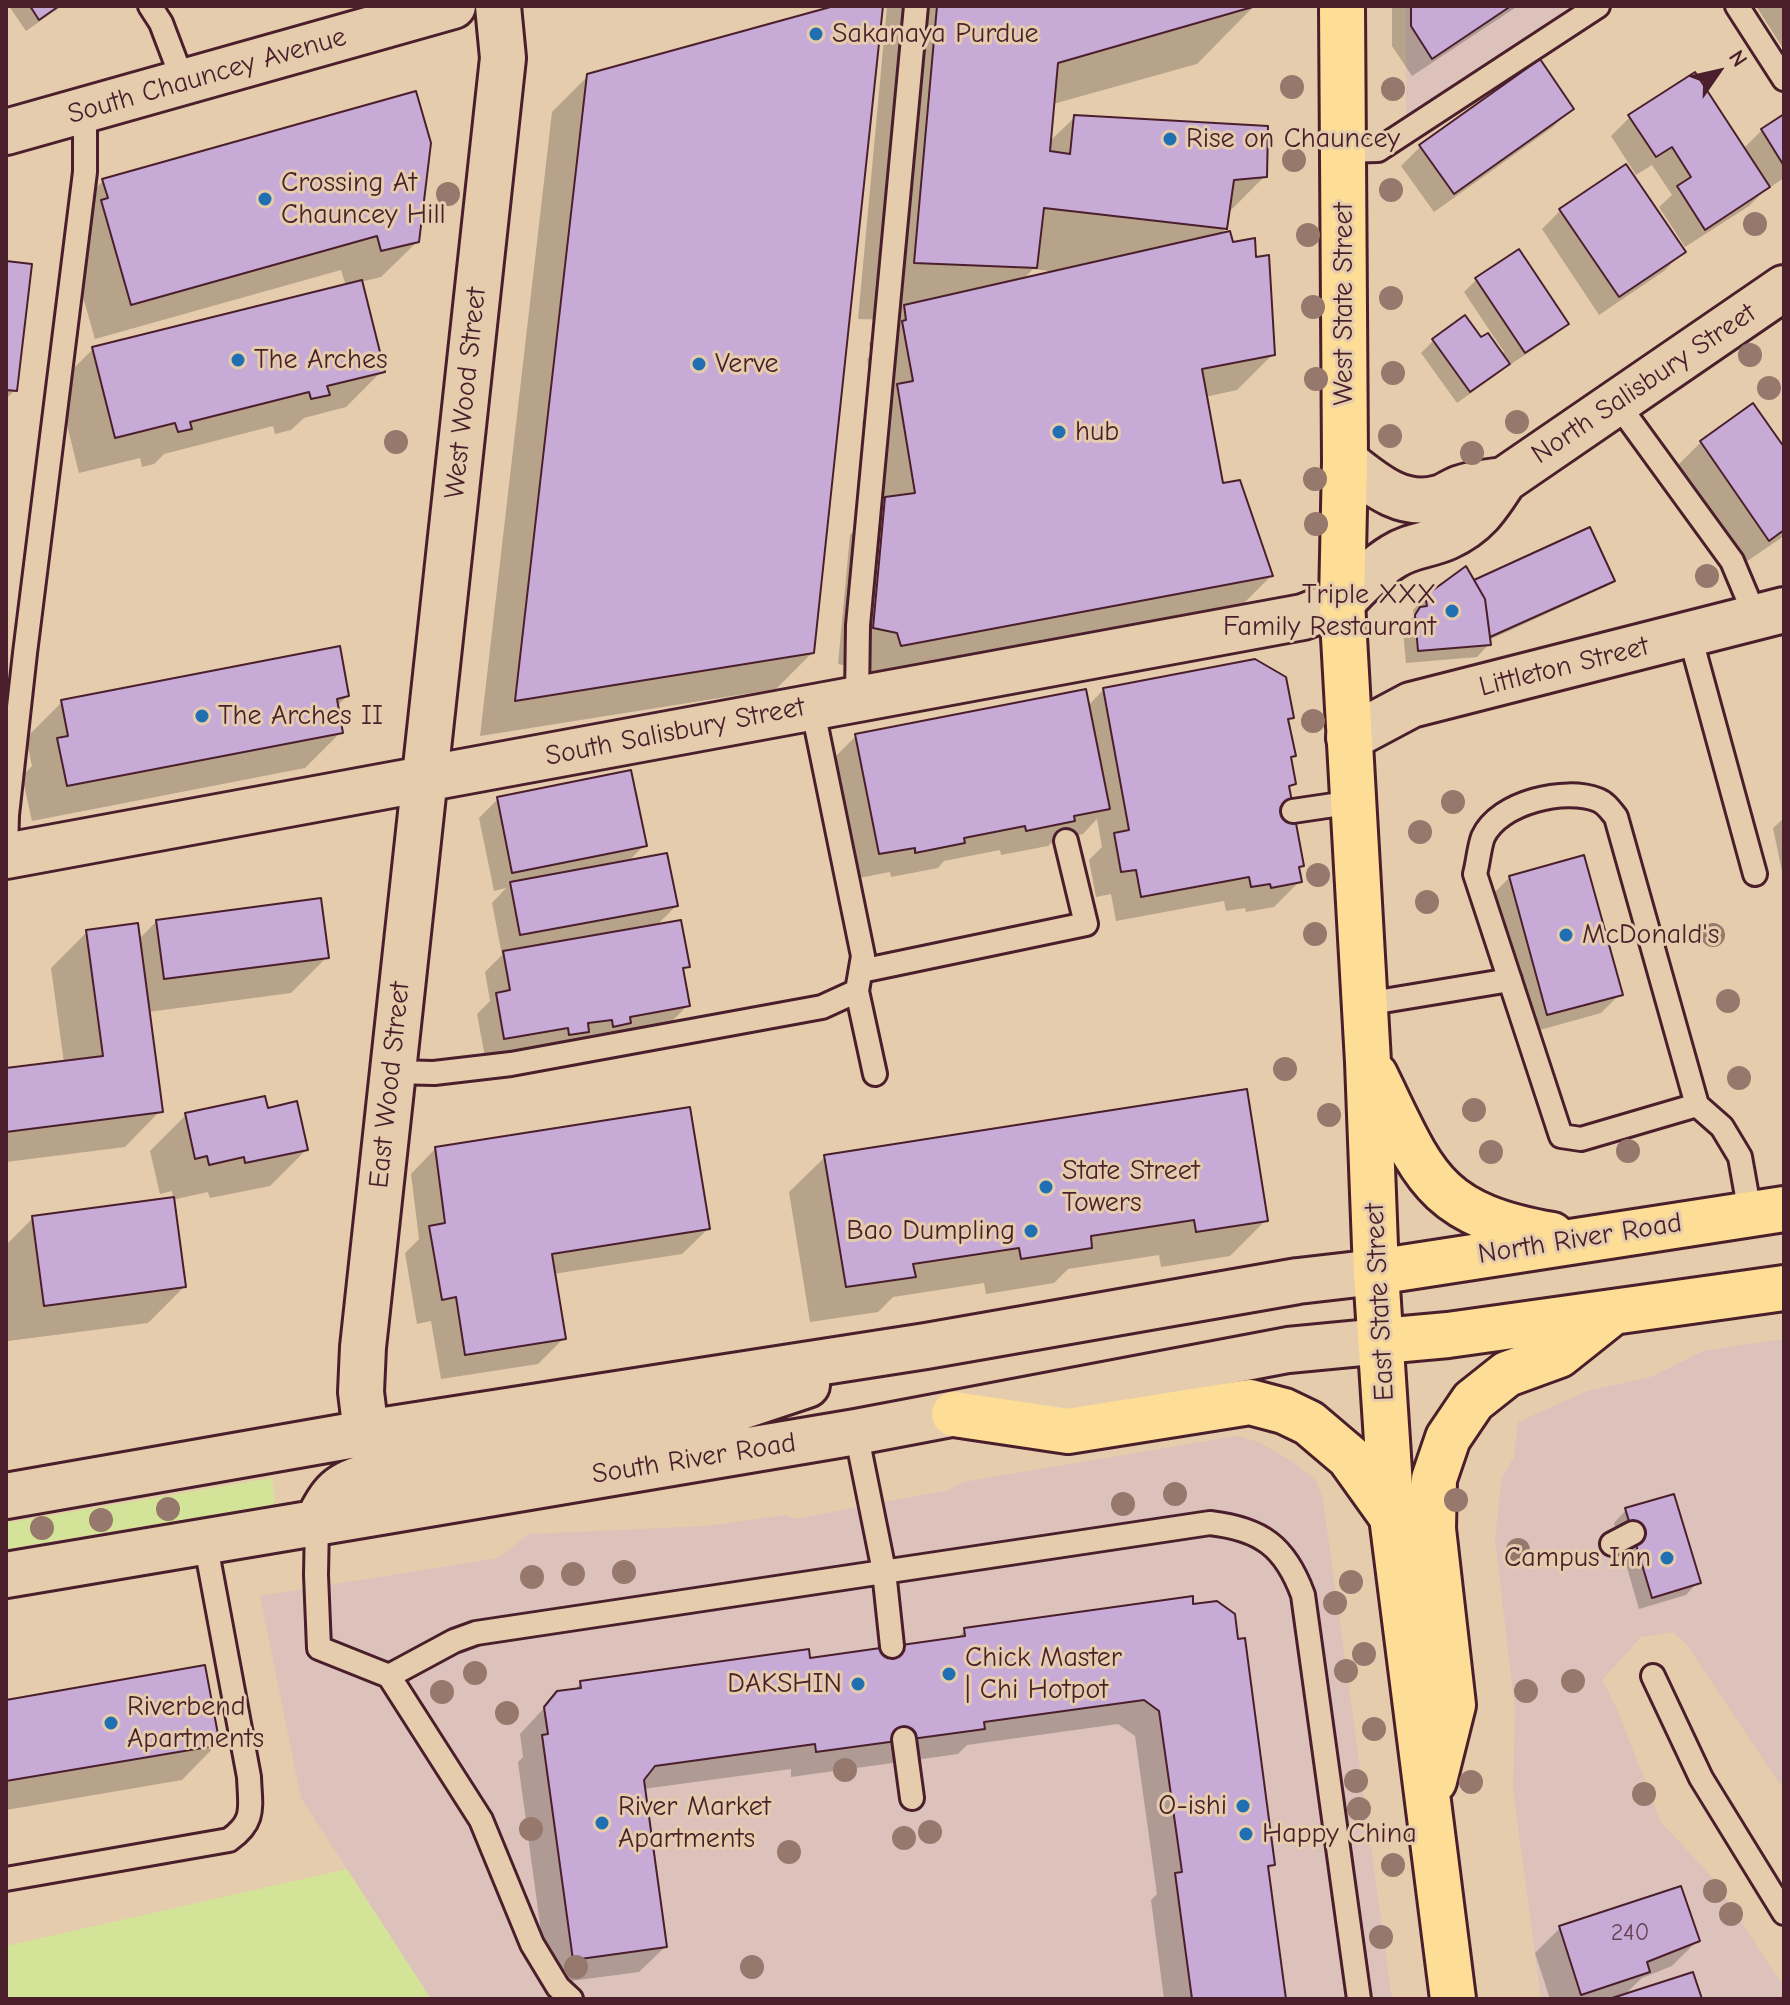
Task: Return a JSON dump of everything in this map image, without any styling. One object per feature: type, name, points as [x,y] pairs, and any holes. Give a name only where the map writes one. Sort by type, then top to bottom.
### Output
[{"type":"main road","name":"West State Street","points":[[1342,6],[1345,461],[1342,602]]},
{"type":"main road","name":"East State Street","points":[[1342,602],[1368,1062],[1376,1272],[1392,1517],[1453,1999]]},
{"type":"main road","points":[[1368,1062],[1425,1173],[1446,1195],[1472,1213],[1512,1228],[1578,1239]]},
{"type":"main road","name":"North River Road","points":[[1376,1272],[1767,1211]]},
{"type":"main road","points":[[1382,1341],[1784,1288]]},
{"type":"main road","points":[[1428,1807],[1453,1705],[1433,1529],[1434,1479],[1448,1438],[1473,1401],[1507,1374],[1559,1355],[1613,1312]]},
{"type":"main road","points":[[954,1414],[1068,1431],[1250,1402],[1284,1411],[1309,1423],[1349,1457],[1392,1517]]},
{"type":"street","name":"South Chauncey Avenue","points":[[6,132],[453,6]]},
{"type":"street","name":"West Wood Street","points":[[424,779],[503,58],[498,6]]},
{"type":"street","name":"North Salisbury Street","points":[[1342,602],[1377,566],[1396,554],[1446,537],[1479,517],[1504,480],[1784,288]]},
{"type":"street","name":"North Salisbury Street","points":[[1345,461],[1378,487],[1399,498],[1418,501],[1439,498],[1461,488],[1504,480]]},
{"type":"street","name":"South Salisbury Street","points":[[6,854],[1303,617],[1342,602]]},
{"type":"street","name":"Littleton Street","points":[[1349,738],[1411,705],[1770,614]]},
{"type":"street","name":"East Wood Street","points":[[364,1412],[363,1347],[424,779]]},
{"type":"street","points":[[6,1496],[364,1412],[926,1346],[1298,1281],[1376,1272]]},
{"type":"street","name":"South River Road","points":[[6,1575],[856,1432],[1288,1350],[1382,1341]]},
{"type":"street","points":[[317,1522],[332,1493],[348,1482],[371,1475],[741,1407],[926,1346]]},
{"type":"lane","points":[[150,6],[161,23],[183,81]]},
{"type":"lane","points":[[857,698],[858,625],[916,6]]},
{"type":"lane","points":[[1343,151],[1378,150],[1598,6]]},
{"type":"lane","points":[[1737,6],[1784,79]]},
{"type":"lane","points":[[6,854],[7,815],[25,653],[85,172],[85,111]]},
{"type":"lane","points":[[1617,403],[1770,614]]},
{"type":"lane","points":[[1690,636],[1755,874]]},
{"type":"lane","points":[[812,706],[863,956],[859,981],[875,1074]]},
{"type":"lane","points":[[1697,1105],[1581,1139],[1561,1136],[1475,874],[1483,837],[1500,815],[1527,803],[1572,794],[1602,801],[1616,817],[1697,1105],[1722,1127],[1767,1211]]},
{"type":"lane","points":[[1293,811],[1354,802]]},
{"type":"lane","points":[[392,1072],[434,1073],[511,1064],[822,1007],[859,981],[1086,924],[1066,841]]},
{"type":"lane","points":[[1365,1004],[1510,980]]},
{"type":"lane","points":[[856,1432],[884,1571],[892,1646]]},
{"type":"lane","points":[[317,1522],[319,1648],[389,1676],[481,1820],[532,1944],[558,1987],[571,1999]]},
{"type":"lane","points":[[389,1676],[454,1641],[476,1633],[1210,1523],[1233,1526],[1274,1546],[1295,1573],[1303,1595],[1359,1999]]},
{"type":"lane","points":[[1612,1544],[1633,1533]]},
{"type":"lane","points":[[6,1879],[229,1840],[243,1830],[251,1815],[249,1777],[205,1541]]},
{"type":"lane","points":[[1653,1676],[1701,1778],[1784,1913]]},
{"type":"lane","points":[[904,1739],[912,1798]]},
{"type":"shaded area","points":[[1406,6],[1571,6],[1406,118]]},
{"type":"shaded area","points":[[1784,1339],[1784,1790],[1687,1645],[1673,1632],[1641,1637],[1602,1680],[1616,1707],[1661,1822],[1713,1878],[1784,1987],[1784,1999],[1541,1999],[1513,1789],[1515,1709],[1495,1539],[1502,1477],[1514,1457],[1518,1422],[1587,1391],[1651,1377],[1703,1351]]},
{"type":"shaded area","points":[[1237,1436],[1258,1442],[1292,1461],[1316,1480],[1323,1500],[1392,1999],[431,1999],[301,1798],[260,1596],[499,1558],[529,1534],[707,1526],[785,1515],[796,1519],[948,1490],[963,1482]]},
{"type":"green space","points":[[272,1478],[275,1502],[272,1505],[6,1549],[6,1523]]},
{"type":"green space","points":[[347,1869],[431,1999],[6,1999],[6,1946]]},
{"type":"building","points":[[30,6],[59,6],[39,20]]},
{"type":"building","name":"Verve","points":[[834,6],[883,6],[814,653],[515,701],[587,74]]},
{"type":"building","name":"Rise on Chauncey","points":[[937,6],[1256,6],[1058,63],[1050,151],[1070,154],[1074,115],[1268,126],[1267,177],[1234,180],[1227,229],[1044,208],[1037,268],[914,263]]},
{"type":"building","points":[[1411,6],[1511,6],[1432,59],[1411,26]]},
{"type":"building","points":[[1540,59],[1574,109],[1454,194],[1419,145]]},
{"type":"building","points":[[1695,72],[1770,187],[1705,230],[1677,186],[1691,177],[1672,147],[1656,157],[1628,115]]},
{"type":"building","name":"Crossing At Chauncey Hill","points":[[416,91],[431,143],[419,242],[381,251],[377,236],[131,305],[101,200],[108,198],[102,179]]},
{"type":"building","points":[[1784,114],[1784,166],[1761,129]]},
{"type":"building","points":[[1626,164],[1686,252],[1619,297],[1559,209]]},
{"type":"building","name":"hub","points":[[1230,231],[1233,242],[1255,238],[1256,257],[1269,255],[1275,355],[1202,369],[1223,483],[1240,480],[1273,576],[901,646],[897,633],[873,628],[885,497],[915,493],[897,384],[913,381],[902,321],[906,320],[904,305]]},
{"type":"building","points":[[1519,249],[1569,324],[1525,353],[1475,278]]},
{"type":"building","points":[[6,261],[32,264],[17,391],[6,390]]},
{"type":"building","name":"The Arches","points":[[362,280],[385,372],[327,386],[330,395],[311,399],[309,392],[190,422],[192,429],[178,432],[175,423],[115,438],[92,347]]},
{"type":"building","points":[[1465,315],[1481,337],[1488,333],[1510,364],[1470,392],[1432,339]]},
{"type":"building","points":[[1753,403],[1784,447],[1784,530],[1769,541],[1700,441]]},
{"type":"building","points":[[1590,527],[1615,581],[1490,637],[1485,599],[1474,580]]},
{"type":"building","name":"Triple XXX Family Restaurant","points":[[1466,566],[1485,599],[1491,645],[1418,651],[1415,615],[1420,607],[1427,606],[1425,596]]},
{"type":"building","name":"The Arches II","points":[[340,646],[349,696],[337,699],[343,733],[67,786],[57,738],[68,736],[61,700]]},
{"type":"building","points":[[1255,659],[1286,677],[1294,718],[1288,719],[1296,756],[1291,757],[1296,784],[1289,786],[1304,866],[1299,867],[1302,882],[1271,888],[1270,884],[1251,887],[1249,877],[1141,897],[1136,870],[1121,872],[1114,833],[1129,830],[1103,688]]},
{"type":"building","points":[[1086,689],[1110,809],[1074,816],[1075,821],[1026,831],[1025,826],[964,838],[965,843],[915,853],[915,848],[879,854],[855,734]]},
{"type":"building","points":[[631,770],[647,846],[512,873],[497,797]]},
{"type":"building","points":[[667,853],[678,906],[520,935],[510,882]]},
{"type":"building","name":"McDonald's","points":[[1584,855],[1623,995],[1547,1015],[1509,876]]},
{"type":"building","points":[[321,898],[329,958],[164,979],[156,920]]},
{"type":"building","points":[[681,920],[690,967],[683,968],[690,1006],[630,1017],[631,1023],[613,1027],[612,1020],[588,1023],[589,1032],[569,1035],[568,1028],[504,1039],[496,993],[510,990],[503,951]]},
{"type":"building","points":[[138,923],[163,1112],[6,1132],[6,1068],[103,1056],[86,930]]},
{"type":"building","name":"State Street Towers","points":[[1247,1089],[1268,1221],[1196,1232],[1194,1220],[1091,1236],[1092,1248],[1021,1259],[1019,1248],[913,1264],[916,1277],[846,1287],[824,1155]]},
{"type":"building","points":[[265,1096],[268,1108],[297,1101],[308,1150],[245,1163],[244,1157],[209,1165],[207,1156],[195,1159],[185,1113]]},
{"type":"building","points":[[690,1107],[710,1229],[552,1254],[566,1339],[465,1355],[456,1297],[442,1300],[429,1226],[445,1223],[435,1147]]},
{"type":"building","points":[[174,1197],[186,1287],[44,1306],[32,1216]]},
{"type":"building","name":"Campus Inn","points":[[1674,1494],[1701,1583],[1652,1598],[1625,1508]]},
{"type":"building","name":"River Market Apartments","points":[[1193,1596],[1193,1604],[1217,1601],[1235,1614],[1238,1639],[1245,1638],[1275,1865],[1268,1866],[1286,1999],[1192,1999],[1175,1873],[1182,1872],[1159,1711],[1144,1700],[984,1722],[985,1729],[816,1752],[815,1744],[655,1766],[644,1780],[667,1947],[573,1960],[542,1735],[548,1734],[544,1707],[557,1691],[581,1688],[580,1681],[809,1649],[810,1658],[965,1636],[964,1628]]},
{"type":"building","name":"Riverbend Apartments","points":[[205,1665],[220,1745],[6,1781],[6,1700]]},
{"type":"building","points":[[1681,1886],[1700,1941],[1647,1962],[1650,1972],[1581,1995],[1559,1926]]},
{"type":"building","points":[[1693,1972],[1702,1999],[1609,1999]]},
{"type":"place","name":"Sakanaya Purdue","points":[[816,34]]},
{"type":"place","name":"Rise on Chauncey","points":[[1170,139]]},
{"type":"place","name":"Crossing At Chauncey Hill","points":[[265,199]]},
{"type":"place","name":"The Arches","points":[[238,360]]},
{"type":"place","name":"Verve","points":[[699,364]]},
{"type":"place","name":"hub","points":[[1059,432]]},
{"type":"place","name":"Triple XXX Family Restaurant","points":[[1452,611]]},
{"type":"place","name":"The Arches II","points":[[202,716]]},
{"type":"place","name":"McDonald's","points":[[1566,935]]},
{"type":"place","name":"State Street Towers","points":[[1046,1187]]},
{"type":"place","name":"Bao Dumpling","points":[[1031,1231]]},
{"type":"place","name":"Campus Inn","points":[[1667,1558]]},
{"type":"place","name":"Chick Master | Chi Hotpot","points":[[949,1674]]},
{"type":"place","name":"DAKSHIN","points":[[858,1684]]},
{"type":"place","name":"Riverbend Apartments","points":[[111,1723]]},
{"type":"place","name":"O-ishi","points":[[1243,1806]]},
{"type":"place","name":"River Market Apartments","points":[[602,1823]]},
{"type":"place","name":"Happy China","points":[[1246,1834]]}]
